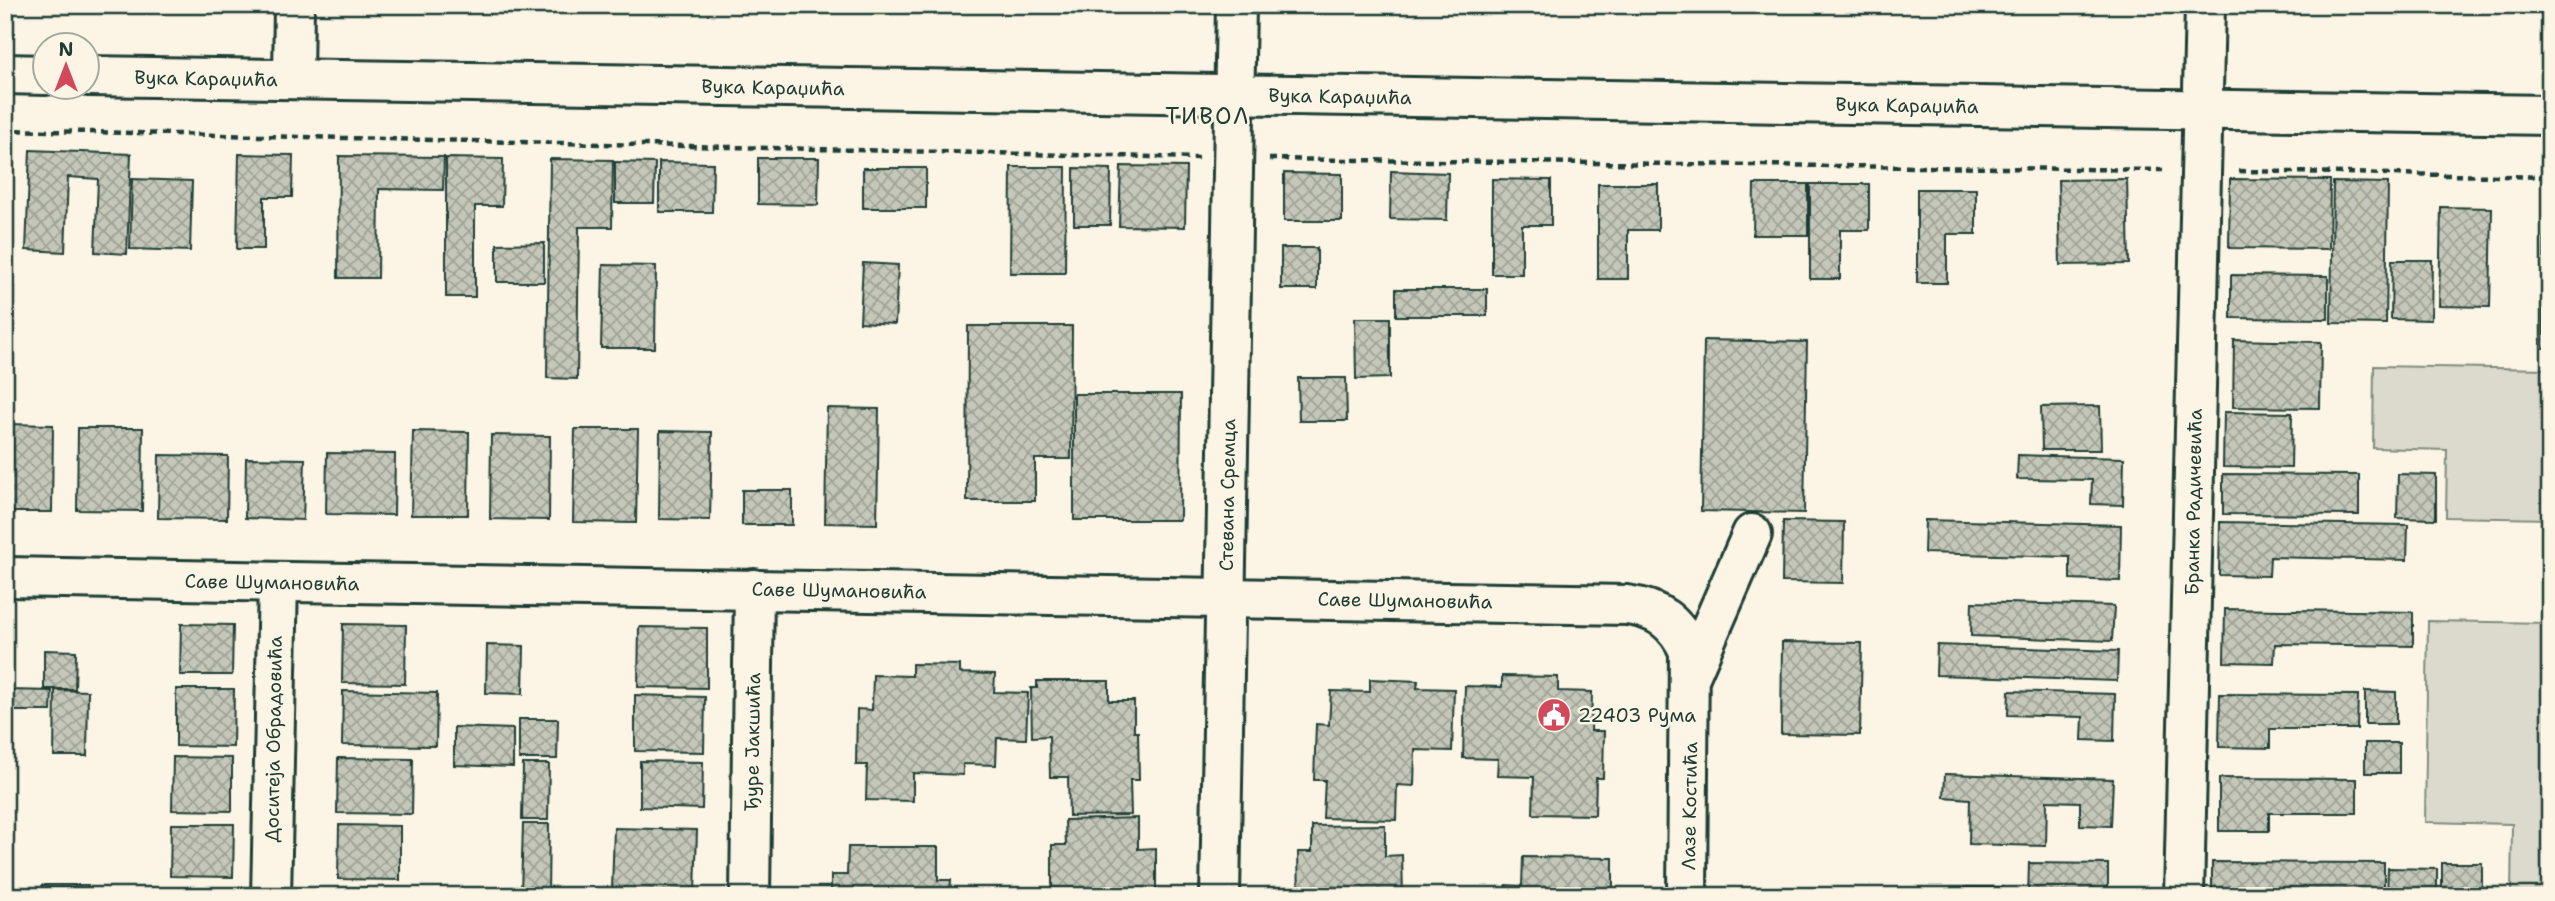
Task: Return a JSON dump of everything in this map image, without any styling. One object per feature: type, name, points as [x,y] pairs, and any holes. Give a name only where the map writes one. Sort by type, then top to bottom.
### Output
[{"type":"street","points":[[293,79],[294,5]]},
{"type":"street","name":"Стевана Сремца","points":[[1220,896],[1236,5]]},
{"type":"street","name":"Бранка Радичевића","points":[[2184,896],[2201,170],[2205,109],[2205,5]]},
{"type":"street","points":[[5,74],[32,75]]},
{"type":"street","name":"Вука Караџића","points":[[102,76],[2550,115]]},
{"type":"street","name":"Лазе Костића","points":[[1691,674],[1752,534]]},
{"type":"street","name":"Саве Шумановића","points":[[5,578],[1627,604],[1648,608],[1668,619]]},
{"type":"street","name":"Доситеја Обрадовића","points":[[271,896],[278,582]]},
{"type":"street","name":"Ђуре Јакшића","points":[[750,896],[754,589]]},
{"type":"street","name":"Лазе Костића","points":[[1668,619],[1681,634],[1689,651],[1691,674],[1687,896]]},
{"type":"path","points":[[5,130],[1235,158],[2550,177]]},
{"type":"shaded area","points":[[2374,366],[2550,369],[2550,519],[2446,517],[2447,450],[2373,448]]},
{"type":"shaded area","points":[[2428,621],[2550,623],[2550,896],[2511,896],[2512,824],[2425,822]]},
{"type":"building","points":[[30,150],[131,154],[127,254],[95,252],[98,179],[68,177],[65,252],[26,250]]},
{"type":"building","points":[[239,154],[293,155],[292,197],[264,197],[264,249],[237,249]]},
{"type":"building","points":[[339,156],[444,157],[443,190],[379,189],[378,278],[338,278]]},
{"type":"building","points":[[446,158],[503,159],[502,206],[475,206],[475,297],[446,297]]},
{"type":"building","points":[[758,158],[819,158],[818,205],[758,204]]},
{"type":"building","points":[[550,159],[613,160],[612,227],[579,227],[577,379],[547,378]]},
{"type":"building","points":[[615,162],[655,163],[654,203],[615,203]]},
{"type":"building","points":[[659,162],[713,163],[712,212],[659,212]]},
{"type":"building","points":[[1121,166],[1186,167],[1185,227],[1119,226]]},
{"type":"building","points":[[1011,167],[1066,167],[1065,273],[1010,273]]},
{"type":"building","points":[[863,168],[926,168],[926,208],[863,208]]},
{"type":"building","points":[[1074,168],[1111,169],[1110,225],[1074,225]]},
{"type":"building","points":[[1391,171],[1448,173],[1447,220],[1390,219]]},
{"type":"building","points":[[1284,173],[1342,174],[1342,221],[1284,221]]},
{"type":"building","points":[[132,179],[192,181],[190,251],[130,249]]},
{"type":"building","points":[[1492,179],[1551,180],[1551,225],[1522,225],[1522,274],[1492,274]]},
{"type":"building","points":[[2127,179],[2129,264],[2060,265],[2058,180]]},
{"type":"building","points":[[2230,179],[2330,180],[2329,249],[2229,248]]},
{"type":"building","points":[[2333,182],[2388,183],[2386,324],[2331,323]]},
{"type":"building","points":[[1598,184],[1658,184],[1658,230],[1628,230],[1628,279],[1598,279]]},
{"type":"building","points":[[1754,184],[1808,184],[1808,235],[1753,235]]},
{"type":"building","points":[[1810,184],[1869,184],[1869,230],[1840,230],[1840,279],[1810,279]]},
{"type":"building","points":[[1917,189],[1976,189],[1976,234],[1947,234],[1947,283],[1917,283]]},
{"type":"building","points":[[2545,189],[2550,189],[2550,283],[2544,283]]},
{"type":"building","points":[[2441,207],[2492,208],[2490,307],[2439,306]]},
{"type":"building","points":[[544,243],[544,282],[497,282],[497,244]]},
{"type":"building","points":[[1281,248],[1317,248],[1317,289],[1281,289]]},
{"type":"building","points":[[2392,260],[2432,260],[2431,320],[2391,319]]},
{"type":"building","points":[[863,263],[898,265],[895,324],[860,322]]},
{"type":"building","points":[[603,265],[656,266],[655,348],[601,348]]},
{"type":"building","points":[[2231,275],[2328,276],[2328,319],[2231,318]]},
{"type":"building","points":[[1396,289],[1487,289],[1487,316],[1396,316]]},
{"type":"building","points":[[2543,299],[2550,299],[2550,348],[2543,348]]},
{"type":"building","points":[[1355,318],[1390,318],[1390,378],[1356,379]]},
{"type":"building","points":[[968,326],[1072,326],[1071,459],[1035,459],[1035,501],[967,501]]},
{"type":"building","points":[[1704,340],[1807,342],[1804,513],[1701,511]]},
{"type":"building","points":[[2234,340],[2321,342],[2320,408],[2233,407]]},
{"type":"building","points":[[1298,378],[1346,378],[1347,421],[1299,421]]},
{"type":"building","points":[[1074,394],[1181,394],[1180,520],[1074,520]]},
{"type":"building","points":[[2100,406],[2101,450],[2042,450],[2041,407]]},
{"type":"building","points":[[827,408],[879,409],[877,524],[825,523]]},
{"type":"building","points":[[2224,412],[2292,413],[2291,468],[2223,467]]},
{"type":"building","points":[[5,424],[53,425],[52,512],[5,512]]},
{"type":"building","points":[[78,428],[143,428],[142,511],[77,510]]},
{"type":"building","points":[[575,429],[638,429],[636,523],[573,522]]},
{"type":"building","points":[[413,431],[469,432],[468,515],[411,515]]},
{"type":"building","points":[[660,431],[712,432],[710,520],[659,519]]},
{"type":"building","points":[[491,435],[550,436],[549,520],[490,519]]},
{"type":"building","points":[[327,453],[395,454],[394,515],[326,514]]},
{"type":"building","points":[[159,455],[228,456],[227,519],[158,518]]},
{"type":"building","points":[[2018,455],[2124,458],[2123,505],[2091,504],[2092,480],[2017,479]]},
{"type":"building","points":[[246,458],[305,459],[303,520],[245,518]]},
{"type":"building","points":[[2223,474],[2359,475],[2359,515],[2223,514]]},
{"type":"building","points":[[2398,474],[2436,475],[2436,519],[2397,518]]},
{"type":"building","points":[[742,490],[792,490],[792,525],[742,525]]},
{"type":"building","points":[[1925,520],[2121,525],[2120,581],[2070,579],[2070,557],[1924,553]]},
{"type":"building","points":[[1783,521],[1844,522],[1843,583],[1782,582]]},
{"type":"building","points":[[2220,522],[2408,525],[2407,560],[2270,557],[2269,576],[2219,575]]},
{"type":"building","points":[[1972,602],[2114,606],[2112,641],[1971,636]]},
{"type":"building","points":[[2225,609],[2413,612],[2413,646],[2275,644],[2274,663],[2224,662]]},
{"type":"building","points":[[181,624],[233,625],[232,675],[180,675]]},
{"type":"building","points":[[343,624],[406,625],[405,684],[342,683]]},
{"type":"building","points":[[639,627],[707,628],[707,688],[638,687]]},
{"type":"building","points":[[1782,642],[1862,643],[1860,735],[1781,734]]},
{"type":"building","points":[[487,645],[524,646],[523,694],[486,693]]},
{"type":"building","points":[[1937,645],[2118,651],[2117,681],[1936,675]]},
{"type":"building","points":[[44,650],[76,651],[75,689],[44,689]]},
{"type":"building","points":[[912,664],[960,665],[960,673],[995,674],[994,692],[1028,693],[1026,739],[997,738],[996,765],[963,764],[963,775],[913,773],[913,801],[866,800],[867,765],[856,765],[857,709],[872,710],[873,675],[912,676]]},
{"type":"building","points":[[1502,676],[1558,677],[1558,691],[1592,692],[1591,731],[1604,731],[1603,778],[1596,778],[1595,815],[1533,814],[1534,777],[1497,776],[1498,759],[1463,758],[1465,686],[1502,687]]},
{"type":"building","points":[[1370,679],[1418,681],[1417,688],[1454,689],[1452,751],[1415,750],[1414,786],[1397,785],[1396,820],[1323,818],[1325,780],[1314,780],[1316,724],[1329,725],[1331,691],[1370,692]]},
{"type":"building","points":[[1037,681],[1109,681],[1109,701],[1134,701],[1139,780],[1130,780],[1131,815],[1069,816],[1068,777],[1050,777],[1049,736],[1032,737],[1031,688],[1037,688]]},
{"type":"building","points":[[176,689],[234,689],[233,747],[176,746]]},
{"type":"building","points":[[10,690],[52,691],[51,711],[10,711]]},
{"type":"building","points":[[55,690],[88,691],[87,756],[54,756]]},
{"type":"building","points":[[343,691],[437,693],[436,746],[342,745]]},
{"type":"building","points":[[2009,691],[2115,694],[2114,741],[2082,740],[2083,717],[2008,715]]},
{"type":"building","points":[[2365,691],[2396,692],[2396,724],[2365,724]]},
{"type":"building","points":[[2220,694],[2358,695],[2357,729],[2270,729],[2270,748],[2219,747]]},
{"type":"building","points":[[635,695],[705,697],[704,752],[635,751]]},
{"type":"building","points":[[519,719],[558,719],[557,759],[519,759]]},
{"type":"building","points":[[454,727],[513,729],[513,767],[454,765]]},
{"type":"building","points":[[2365,743],[2399,743],[2399,773],[2365,773]]},
{"type":"building","points":[[173,757],[232,758],[232,811],[172,810]]},
{"type":"building","points":[[338,758],[413,759],[412,814],[337,813]]},
{"type":"building","points":[[640,761],[703,762],[702,809],[640,807]]},
{"type":"building","points":[[523,764],[549,764],[548,820],[522,820]]},
{"type":"building","points":[[1945,774],[2113,779],[2111,826],[2080,825],[2080,802],[2047,801],[2046,846],[1969,844],[1970,799],[1944,797]]},
{"type":"building","points":[[2219,778],[2357,779],[2357,813],[2269,813],[2269,831],[2219,831]]},
{"type":"building","points":[[1138,818],[1138,849],[1156,848],[1156,896],[1052,896],[1052,845],[1066,845],[1065,820]]},
{"type":"building","points":[[171,824],[234,824],[233,877],[170,876]]},
{"type":"building","points":[[523,824],[549,824],[548,894],[521,893]]},
{"type":"building","points":[[339,825],[400,826],[400,880],[338,879]]},
{"type":"building","points":[[1385,825],[1385,856],[1402,855],[1403,896],[1299,896],[1298,852],[1312,852],[1312,826]]},
{"type":"building","points":[[614,828],[697,830],[695,893],[612,891]]},
{"type":"building","points":[[5,833],[10,833],[9,896],[5,896]]},
{"type":"building","points":[[848,847],[938,847],[938,880],[951,880],[950,896],[831,896],[831,875],[847,875]]},
{"type":"building","points":[[1523,857],[1613,858],[1613,891],[1626,891],[1626,896],[1506,896],[1506,885],[1522,886]]},
{"type":"building","points":[[2212,862],[2384,863],[2384,896],[2212,896]]},
{"type":"building","points":[[2029,863],[2108,864],[2108,896],[2028,896]]},
{"type":"building","points":[[2442,863],[2482,863],[2482,893],[2442,893]]},
{"type":"building","points":[[2388,868],[2437,869],[2437,896],[2387,896]]},
{"type":"building","points":[[42,885],[88,885],[87,896],[42,896]]},
{"type":"building","points":[[1965,887],[2002,887],[2002,896],[1965,896]]},
{"type":"building","points":[[167,888],[233,889],[233,896],[167,896]]},
{"type":"building","points":[[336,892],[429,893],[429,896],[336,896]]},
{"type":"place","name":"22403 Рума","points":[[1554,715]]},
{"type":"district","name":"ТИВОЛ","points":[[1208,116]]}]
